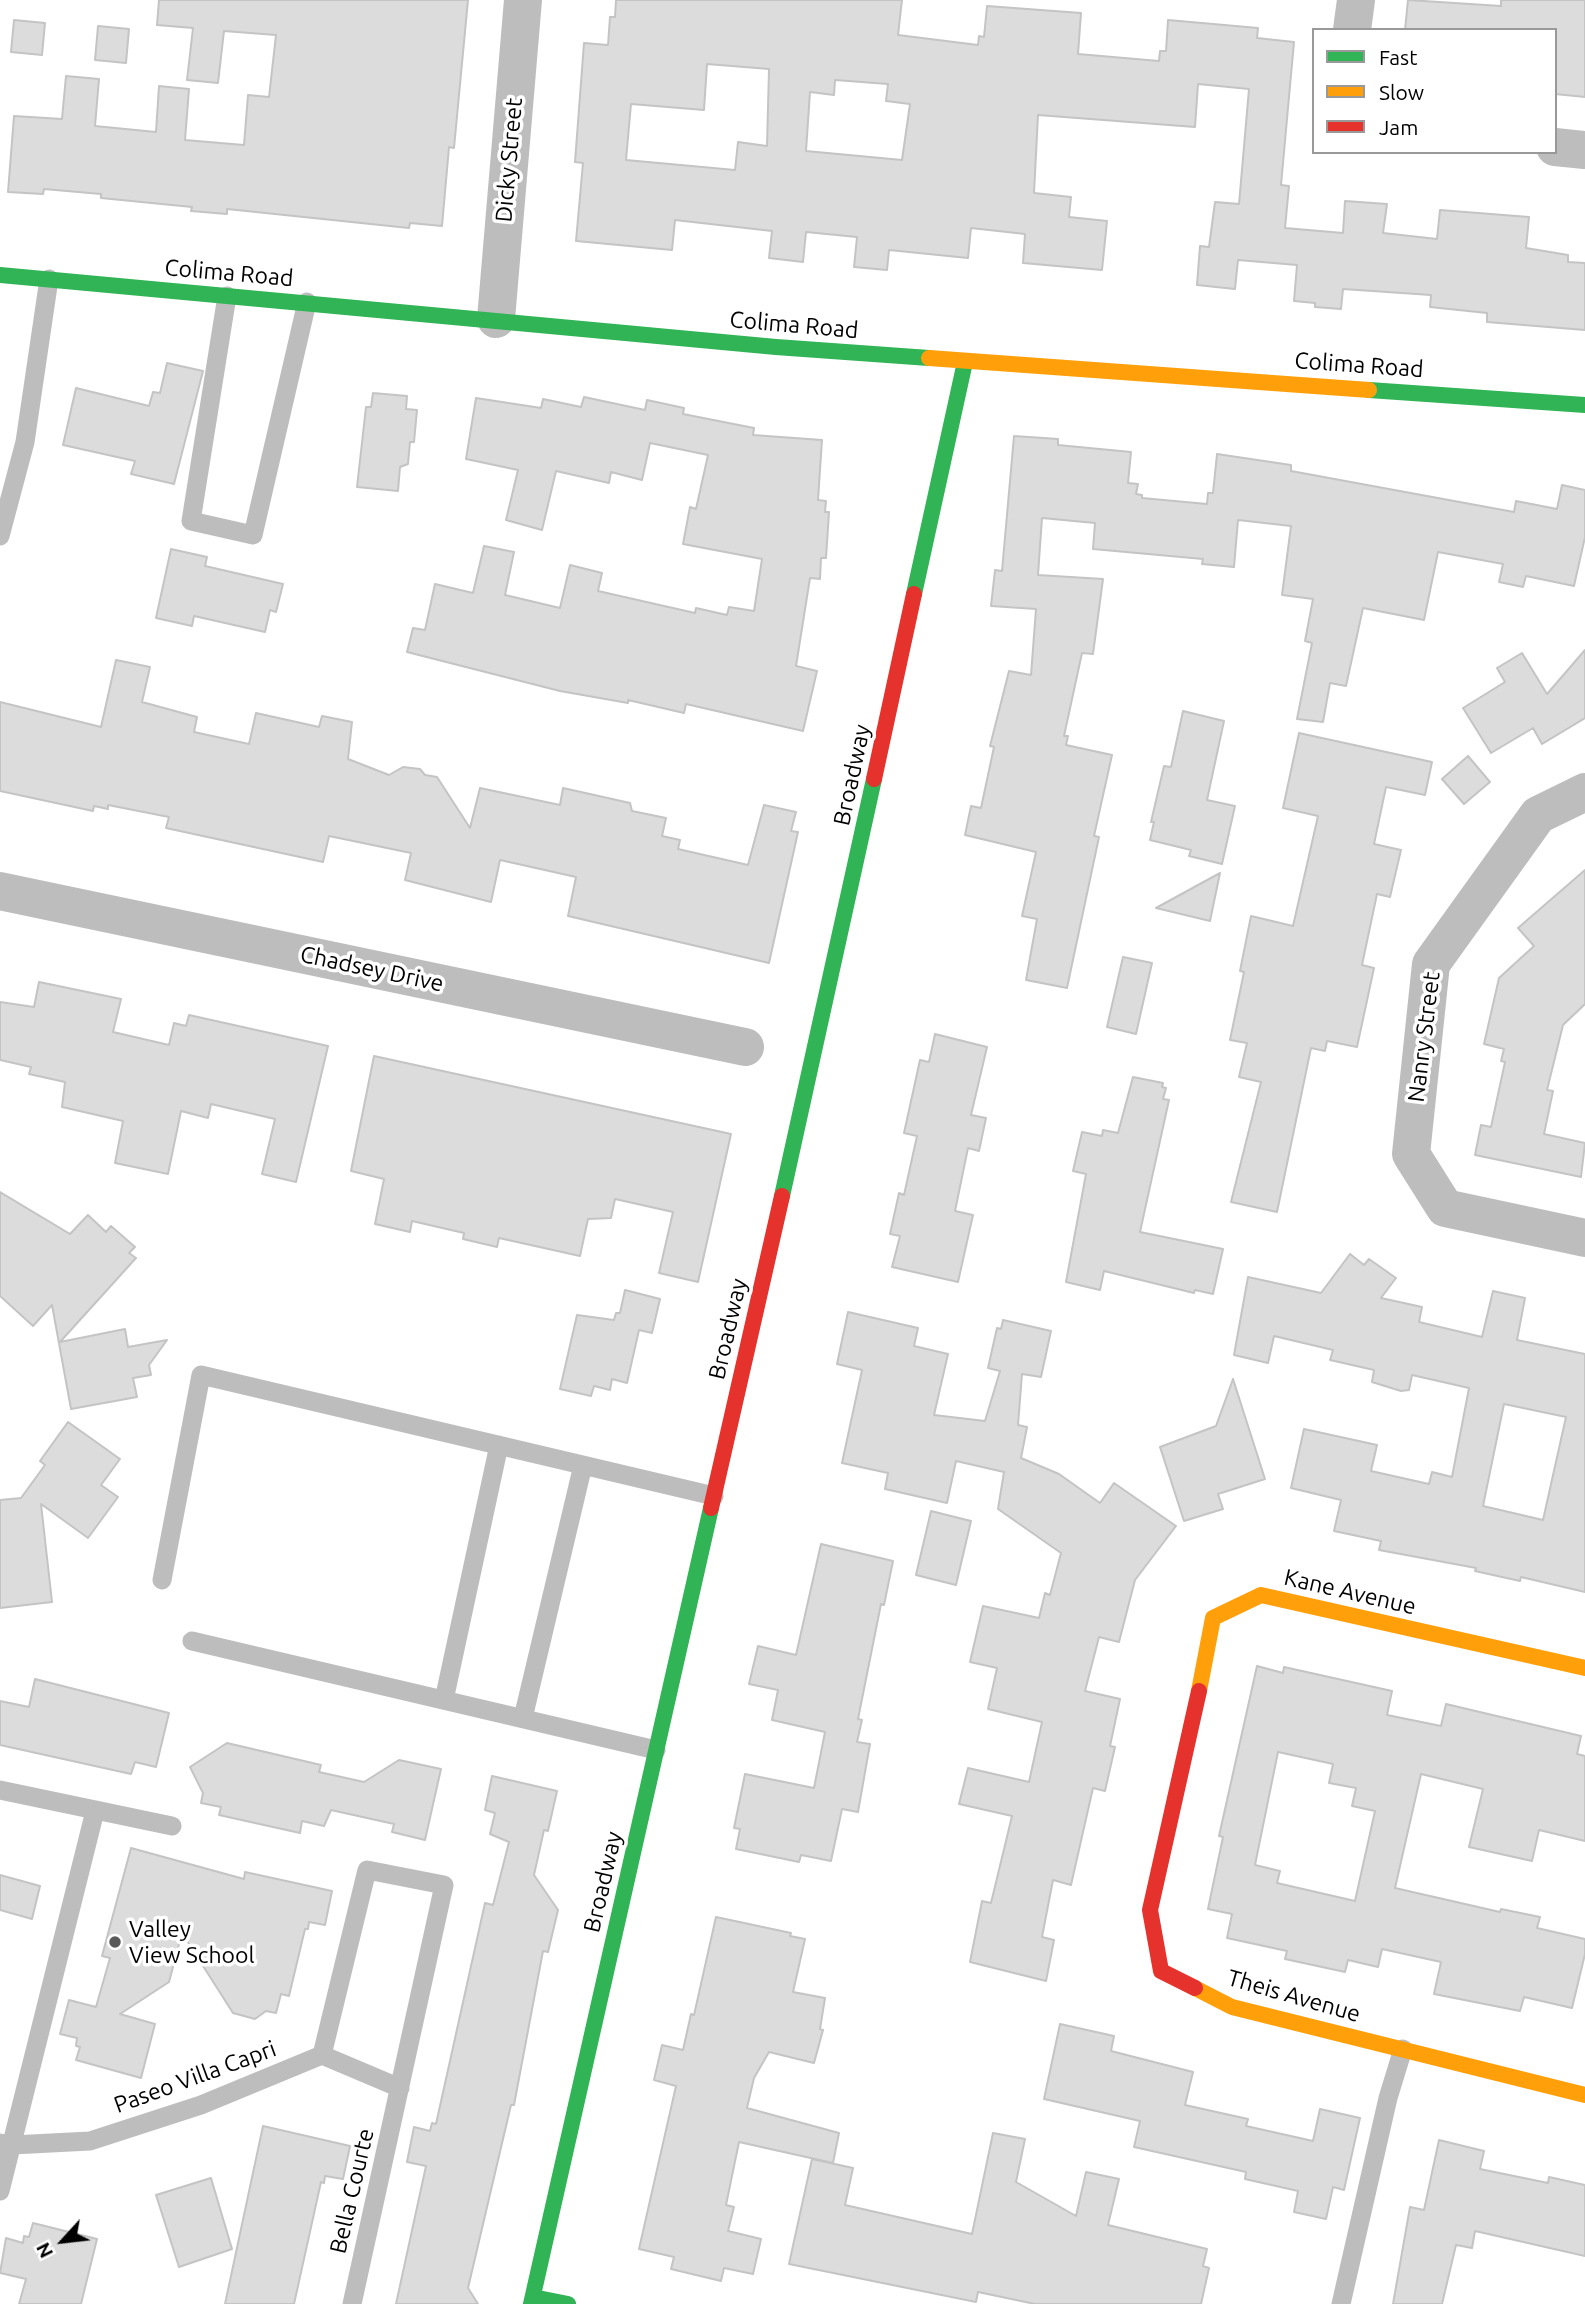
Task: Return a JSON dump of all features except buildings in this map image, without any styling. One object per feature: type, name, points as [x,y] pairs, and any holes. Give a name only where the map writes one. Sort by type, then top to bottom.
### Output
[{"type":"street","name":"Dicky Street","points":[[496,319],[523,0]]},
{"type":"street","points":[[1352,28],[1356,0]]},
{"type":"street","points":[[1557,147],[1585,150]]},
{"type":"street","name":"Colima Road","points":[[0,275],[965,362],[1585,405]]},
{"type":"street","name":"Broadway","points":[[532,2300],[714,1496],[965,362]]},
{"type":"street","name":"Nanry Street","points":[[1585,792],[1538,816],[1431,964],[1410,1154],[1445,1208],[1585,1238]]},
{"type":"street","name":"Chadsey Drive","points":[[0,891],[745,1047]]},
{"type":"street","name":"Kane Avenue","points":[[1193,1722],[1213,1618],[1261,1595],[1585,1668]]},
{"type":"street","name":"Theis Avenue","points":[[1193,1722],[1150,1910],[1161,1970],[1232,2007],[1585,2095]]},
{"type":"street","points":[[532,2300],[568,2304]]},
{"type":"lane","points":[[0,536],[30,417],[49,279]]},
{"type":"lane","points":[[227,296],[191,520],[253,535],[307,302]]},
{"type":"lane","points":[[162,1580],[201,1375],[714,1496]]},
{"type":"lane","points":[[444,1700],[499,1446]]},
{"type":"lane","points":[[523,1718],[583,1465]]},
{"type":"lane","points":[[192,1642],[656,1750]]},
{"type":"lane","points":[[0,1790],[173,1826]]},
{"type":"lane","points":[[0,2191],[6,2144],[95,1811]]},
{"type":"lane","name":"Bella Courte","points":[[322,2055],[367,1870],[444,1885],[352,2304]]},
{"type":"lane","points":[[1341,2304],[1388,2098],[1403,2049]]},
{"type":"lane","points":[[322,2055],[400,2088]]},
{"type":"lane","name":"Paseo Villa Capri","points":[[6,2144],[90,2141],[201,2105],[322,2055]]},
{"type":"traffic: fast","points":[[0,275],[776,347],[929,358]]},
{"type":"traffic: fast","points":[[914,594],[965,362]]},
{"type":"traffic: fast","points":[[1369,390],[1585,405]]},
{"type":"traffic: fast","points":[[782,1196],[874,779]]},
{"type":"traffic: fast","points":[[531,2304],[711,1508]]},
{"type":"traffic: fast","points":[[533,2297],[568,2304]]},
{"type":"traffic: slow","points":[[929,358],[1369,390]]},
{"type":"traffic: slow","points":[[1199,1691],[1213,1618],[1261,1595],[1585,1668]]},
{"type":"traffic: slow","points":[[1195,1988],[1232,2007],[1585,2095]]},
{"type":"traffic: jam","points":[[874,779],[914,594]]},
{"type":"traffic: jam","points":[[711,1508],[782,1196]]},
{"type":"traffic: jam","points":[[1195,1988],[1161,1971],[1150,1910],[1199,1691]]},
{"type":"place","name":"Valley View School","points":[[115,1942]]}]
